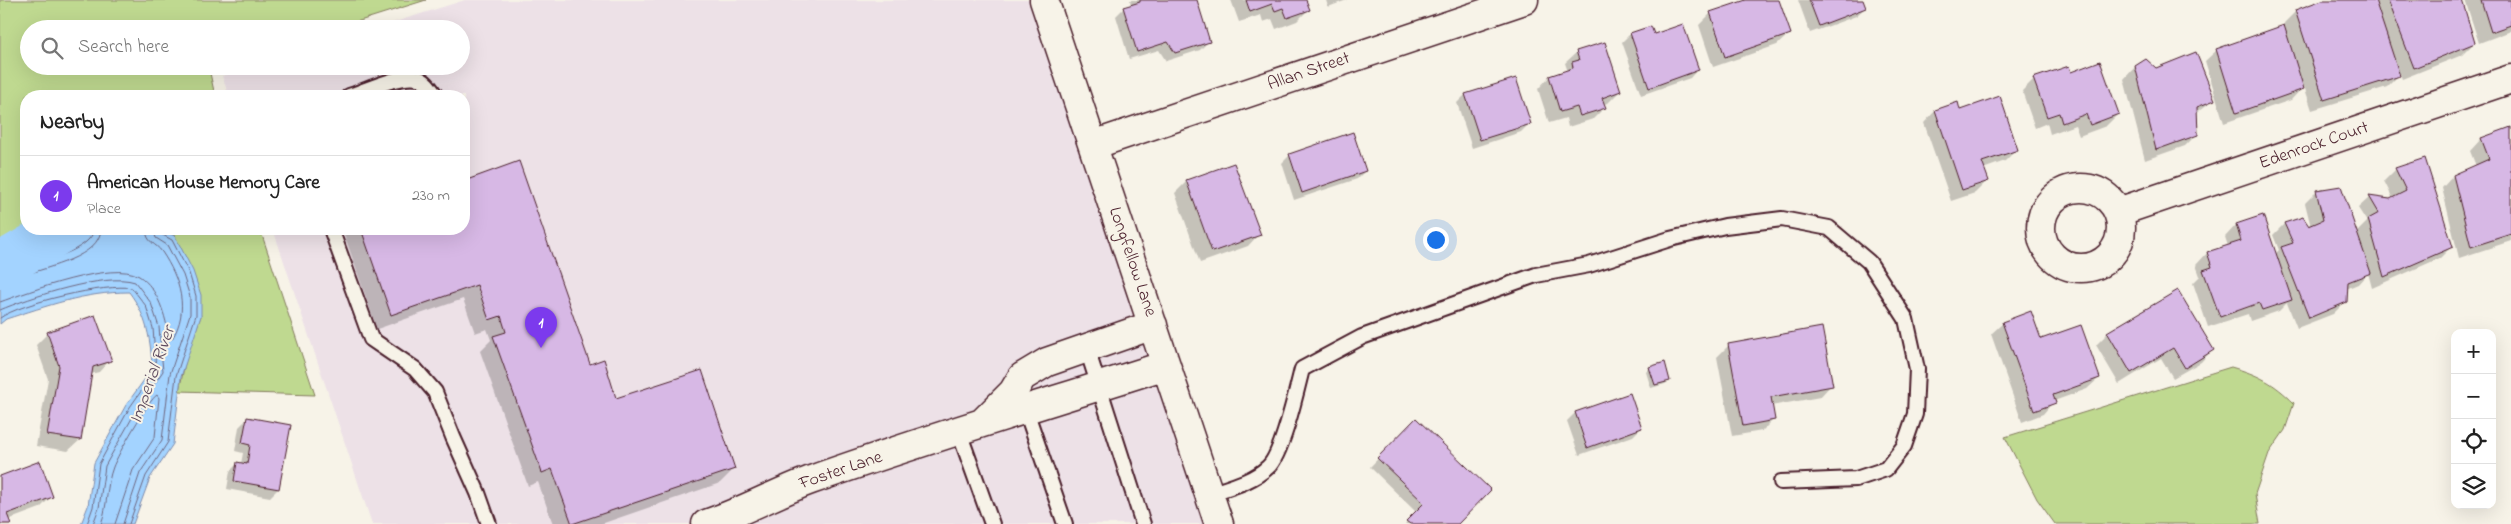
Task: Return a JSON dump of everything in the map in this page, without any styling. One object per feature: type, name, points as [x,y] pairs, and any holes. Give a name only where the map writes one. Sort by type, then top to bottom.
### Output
[{"type":"street","name":"Longfellow Lane","points":[[1044,0],[1219,524]]},
{"type":"street","name":"Allan Street","points":[[1093,145],[1524,0]]},
{"type":"street","name":"Edenrock Court","points":[[2118,212],[2511,79]]},
{"type":"street","name":"Foster Lane","points":[[969,429],[1004,402],[1022,377],[1034,369],[1088,348],[1154,326]]},
{"type":"street","name":"Foster Lane","points":[[706,524],[732,515],[809,481],[1166,365]]},
{"type":"lane","points":[[367,90],[406,77],[418,78],[430,86],[432,90]]},
{"type":"lane","points":[[1209,494],[1249,481],[1270,466],[1284,435],[1302,369],[1362,337],[1536,275],[1589,265],[1670,239],[1725,226],[1782,219],[1829,228],[1869,262],[1906,319],[1917,369],[1915,414],[1904,446],[1886,470],[1856,480],[1780,482]]},
{"type":"lane","points":[[333,235],[371,339],[415,369],[435,392],[478,493],[488,524]]},
{"type":"lane","points":[[1088,348],[1143,524]]},
{"type":"lane","points":[[1017,385],[1065,524]]},
{"type":"lane","points":[[969,429],[992,524]]},
{"type":"shaded area","points":[[465,0],[1032,0],[1209,524],[372,524],[275,235],[470,235],[470,90],[227,90],[222,76],[470,75],[470,20],[402,20]]},
{"type":"green space","points":[[0,0],[426,0],[363,20],[20,20],[20,75],[210,75],[214,90],[20,90],[20,235],[75,235],[65,241],[0,267]]},
{"type":"green space","points":[[173,235],[262,235],[315,395],[179,391],[187,354],[201,316],[175,236]]},
{"type":"green space","points":[[2231,367],[2266,380],[2294,403],[2285,430],[2269,453],[2255,494],[2260,524],[2055,524],[2037,499],[2005,437]]},
{"type":"water","points":[[75,235],[173,235],[193,271],[201,295],[201,316],[181,377],[173,444],[150,478],[133,524],[81,524],[88,506],[94,463],[126,405],[152,369],[151,348],[147,329],[135,301],[129,292],[97,294],[36,309],[6,319],[0,324],[0,267],[65,241]]},
{"type":"building","points":[[1140,0],[1197,0],[1210,42],[1175,53],[1168,42],[1137,52],[1123,7],[1140,2]]},
{"type":"building","points":[[1246,0],[1306,0],[1310,10],[1287,18],[1283,8],[1275,11],[1272,4],[1250,12]]},
{"type":"building","points":[[1746,0],[1779,0],[1791,34],[1725,57],[1710,12]]},
{"type":"building","points":[[1809,0],[1863,0],[1866,8],[1819,26]]},
{"type":"building","points":[[2322,0],[2375,0],[2400,76],[2324,100],[2295,10]]},
{"type":"building","points":[[2388,0],[2462,0],[2475,43],[2414,68]]},
{"type":"building","points":[[2481,0],[2511,0],[2511,25],[2491,32]]},
{"type":"building","points":[[1683,24],[1699,70],[1649,88],[1630,33],[1651,26],[1654,34]]},
{"type":"building","points":[[2284,25],[2304,89],[2236,113],[2216,49]]},
{"type":"building","points":[[1605,42],[1621,91],[1602,98],[1606,108],[1580,116],[1577,107],[1560,112],[1549,76],[1573,68],[1572,62],[1579,60],[1576,51]]},
{"type":"building","points":[[2196,52],[2215,100],[2197,107],[2198,135],[2156,150],[2135,66],[2146,59],[2156,68]]},
{"type":"building","points":[[2100,61],[2119,114],[2090,125],[2086,114],[2062,123],[2059,113],[2047,117],[2033,78],[2069,66],[2071,72]]},
{"type":"building","points":[[1516,78],[1531,124],[1480,140],[1465,94]]},
{"type":"building","points":[[2000,96],[2018,150],[1982,162],[1989,181],[1962,190],[1935,110],[1958,102],[1960,110]]},
{"type":"building","points":[[2511,127],[2511,234],[2471,247],[2453,175],[2489,159],[2481,138]]},
{"type":"building","points":[[1353,132],[1366,171],[1302,193],[1289,154]]},
{"type":"building","points":[[2425,158],[2453,247],[2384,277],[2368,219],[2379,213],[2369,196],[2390,199],[2406,191],[2395,168]]},
{"type":"building","points":[[519,161],[590,364],[604,359],[616,398],[702,370],[735,469],[572,524],[552,469],[542,473],[493,336],[506,332],[501,316],[489,320],[477,285],[391,315],[363,235],[470,235],[470,179]]},
{"type":"building","points":[[1234,163],[1261,235],[1212,252],[1186,180]]},
{"type":"building","points":[[2341,186],[2371,273],[2348,282],[2347,302],[2309,318],[2281,247],[2293,243],[2284,223],[2303,217],[2309,226],[2323,220],[2316,190]]},
{"type":"building","points":[[2263,215],[2292,300],[2262,310],[2259,303],[2220,317],[2203,270],[2212,267],[2207,252],[2241,241],[2236,224]]},
{"type":"building","points":[[2178,290],[2214,350],[2185,368],[2173,348],[2131,373],[2107,332]]},
{"type":"building","points":[[2031,311],[2041,339],[2081,325],[2100,378],[2053,395],[2056,403],[2034,411],[2002,322]]},
{"type":"building","points":[[95,315],[112,361],[93,367],[81,440],[47,435],[59,366],[47,332]]},
{"type":"building","points":[[1822,327],[1833,386],[1771,397],[1775,420],[1743,426],[1728,344]]},
{"type":"building","points":[[1665,362],[1670,381],[1655,385],[1649,367]]},
{"type":"building","points":[[1630,393],[1642,428],[1587,448],[1575,412]]},
{"type":"building","points":[[247,417],[291,425],[279,489],[234,481],[237,462],[247,464],[250,445],[242,443]]},
{"type":"building","points":[[1416,418],[1491,490],[1458,524],[1410,524],[1406,521],[1424,503],[1377,458]]},
{"type":"building","points":[[40,461],[53,497],[7,514],[11,524],[0,524],[0,476]]},
{"type":"waterway","name":"Imperial River","points":[[0,266],[53,235]]},
{"type":"place","name":"American House Memory Care","points":[[541,348]]}]
